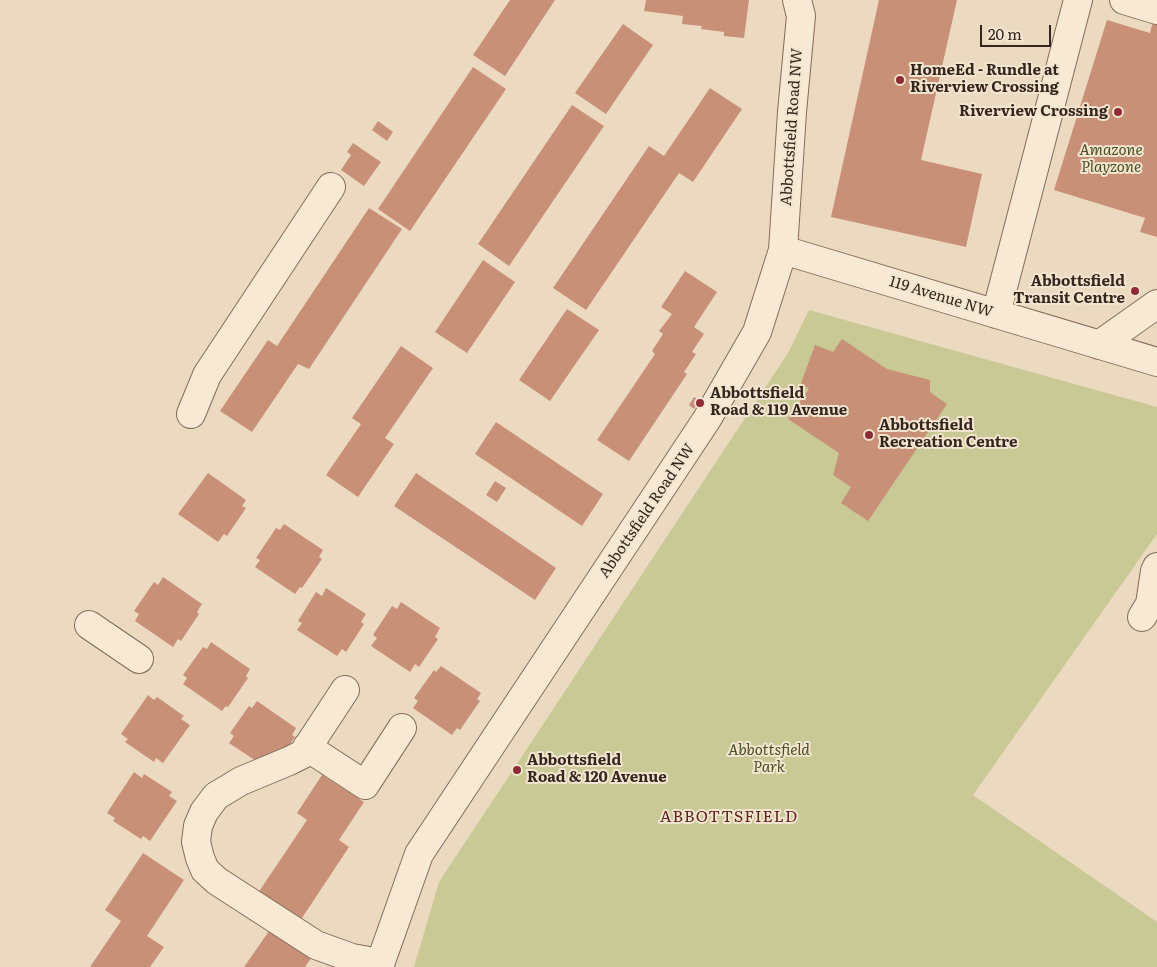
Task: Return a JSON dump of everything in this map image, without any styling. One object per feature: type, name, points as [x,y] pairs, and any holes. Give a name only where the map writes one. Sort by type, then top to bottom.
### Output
[{"type":"street","points":[[996,314],[1078,0]]},
{"type":"street","points":[[1124,0],[1157,10]]},
{"type":"street","name":"Abbottsfield Road NW","points":[[379,965],[419,854],[707,419],[757,332],[783,250],[792,112],[804,5]]},
{"type":"street","points":[[191,414],[207,375],[331,187]]},
{"type":"street","name":"119 Avenue NW","points":[[783,250],[1157,362]]},
{"type":"street","points":[[1099,345],[1157,304]]},
{"type":"street","points":[[1142,617],[1150,604],[1157,567]]},
{"type":"street","points":[[89,625],[139,659]]},
{"type":"street","points":[[345,690],[304,754],[241,781],[216,796],[204,812],[198,826],[196,842],[205,870],[217,881],[316,945],[379,965]]},
{"type":"street","points":[[308,747],[365,785],[402,728]]},
{"type":"green space","name":"Abbottsfield Park","points":[[809,310],[1157,407],[1157,534],[973,795],[1157,922],[1157,967],[414,967],[439,882],[788,353]]},
{"type":"building","points":[[510,0],[555,0],[505,76],[473,55]]},
{"type":"building","points":[[646,0],[749,0],[744,38],[724,36],[724,32],[701,29],[702,26],[682,24],[683,16],[644,11]]},
{"type":"building","name":"HomeEd - Rundle at Riverview Crossing","points":[[879,0],[957,0],[921,160],[982,174],[966,247],[831,217]]},
{"type":"building","name":"Amazone Playzone","points":[[1107,20],[1150,33],[1153,21],[1157,23],[1157,237],[1140,232],[1145,218],[1054,190]]},
{"type":"building","points":[[623,24],[653,45],[606,114],[575,93]]},
{"type":"building","points":[[473,67],[506,89],[410,231],[378,209]]},
{"type":"building","points":[[710,88],[742,109],[693,182],[679,173],[586,310],[553,288],[649,146],[664,156]]},
{"type":"building","points":[[572,105],[604,126],[509,266],[478,244]]},
{"type":"building","points":[[378,121],[393,132],[387,141],[372,130]]},
{"type":"building","points":[[353,143],[381,162],[364,186],[341,170],[351,155],[347,152]]},
{"type":"building","points":[[369,208],[402,229],[309,369],[298,364],[252,432],[220,411],[268,340],[277,346]]},
{"type":"building","points":[[483,260],[515,282],[467,353],[435,332]]},
{"type":"building","points":[[685,271],[717,292],[694,327],[704,334],[692,352],[696,354],[684,372],[687,374],[629,461],[597,440],[655,354],[652,351],[663,334],[659,331],[672,314],[661,307]]},
{"type":"building","points":[[567,309],[599,330],[550,401],[519,380]]},
{"type":"building","name":"Abbottsfield Recreation Centre","points":[[842,339],[887,369],[930,380],[930,392],[947,404],[868,521],[841,503],[851,487],[833,475],[839,453],[788,419],[809,389],[801,383],[815,345],[833,352]]},
{"type":"building","points":[[401,346],[433,368],[385,438],[394,444],[358,497],[326,475],[361,424],[352,418]]},
{"type":"building","points":[[694,397],[700,400],[694,409],[689,405]]},
{"type":"building","points":[[496,422],[603,494],[582,526],[475,454]]},
{"type":"building","points":[[208,473],[246,500],[242,506],[246,508],[227,536],[224,534],[218,542],[178,514]]},
{"type":"building","points":[[416,473],[556,568],[535,600],[394,506]]},
{"type":"building","points":[[495,481],[506,488],[497,502],[486,495]]},
{"type":"building","points":[[284,524],[323,550],[319,557],[322,559],[302,588],[300,587],[295,594],[255,567],[260,560],[256,558],[276,528],[280,530]]},
{"type":"building","points":[[163,577],[202,604],[197,612],[199,614],[181,641],[178,639],[173,647],[135,621],[139,614],[134,611],[154,582],[158,585]]},
{"type":"building","points":[[326,588],[366,614],[361,622],[364,624],[346,652],[342,649],[337,656],[297,630],[302,623],[298,621],[316,592],[322,596]]},
{"type":"building","points":[[401,602],[440,628],[435,637],[438,639],[419,667],[415,664],[410,672],[371,646],[377,638],[373,635],[392,606],[397,609]]},
{"type":"building","points":[[211,642],[250,669],[246,676],[248,678],[228,707],[226,706],[222,711],[183,684],[187,678],[183,675],[203,647],[207,649]]},
{"type":"building","points":[[441,666],[481,693],[477,699],[480,701],[460,730],[457,728],[452,735],[413,708],[418,701],[414,698],[434,670],[436,672]]},
{"type":"building","points":[[148,695],[154,700],[157,697],[184,716],[181,719],[190,725],[163,763],[156,758],[154,762],[125,742],[128,739],[121,734]]},
{"type":"building","points":[[257,701],[296,728],[292,735],[295,737],[276,764],[268,769],[229,743],[234,736],[230,733],[249,706],[252,708]]},
{"type":"building","points":[[134,772],[142,778],[144,774],[172,792],[169,796],[177,801],[150,841],[143,836],[141,839],[113,821],[115,818],[107,813]]},
{"type":"building","points":[[322,775],[364,802],[339,840],[349,847],[300,921],[258,893],[307,820],[297,813]]},
{"type":"building","points":[[143,853],[184,880],[147,936],[164,947],[150,967],[90,967],[121,921],[105,910]]},
{"type":"building","points":[[274,924],[315,952],[305,967],[244,967]]},
{"type":"place","name":"HomeEd - Rundle at Riverview Crossing","points":[[900,80]]},
{"type":"place","name":"Riverview Crossing","points":[[1118,112]]},
{"type":"place","name":"Abbottsfield Transit Centre","points":[[1135,291]]},
{"type":"place","name":"Abbottsfield Road & 119 Avenue","points":[[700,403]]},
{"type":"place","name":"Abbottsfield Recreation Centre","points":[[869,435]]},
{"type":"place","name":"Abbottsfield Road & 120 Avenue","points":[[517,770]]},
{"type":"district","name":"ABBOTTSFIELD","points":[[729,817]]}]
